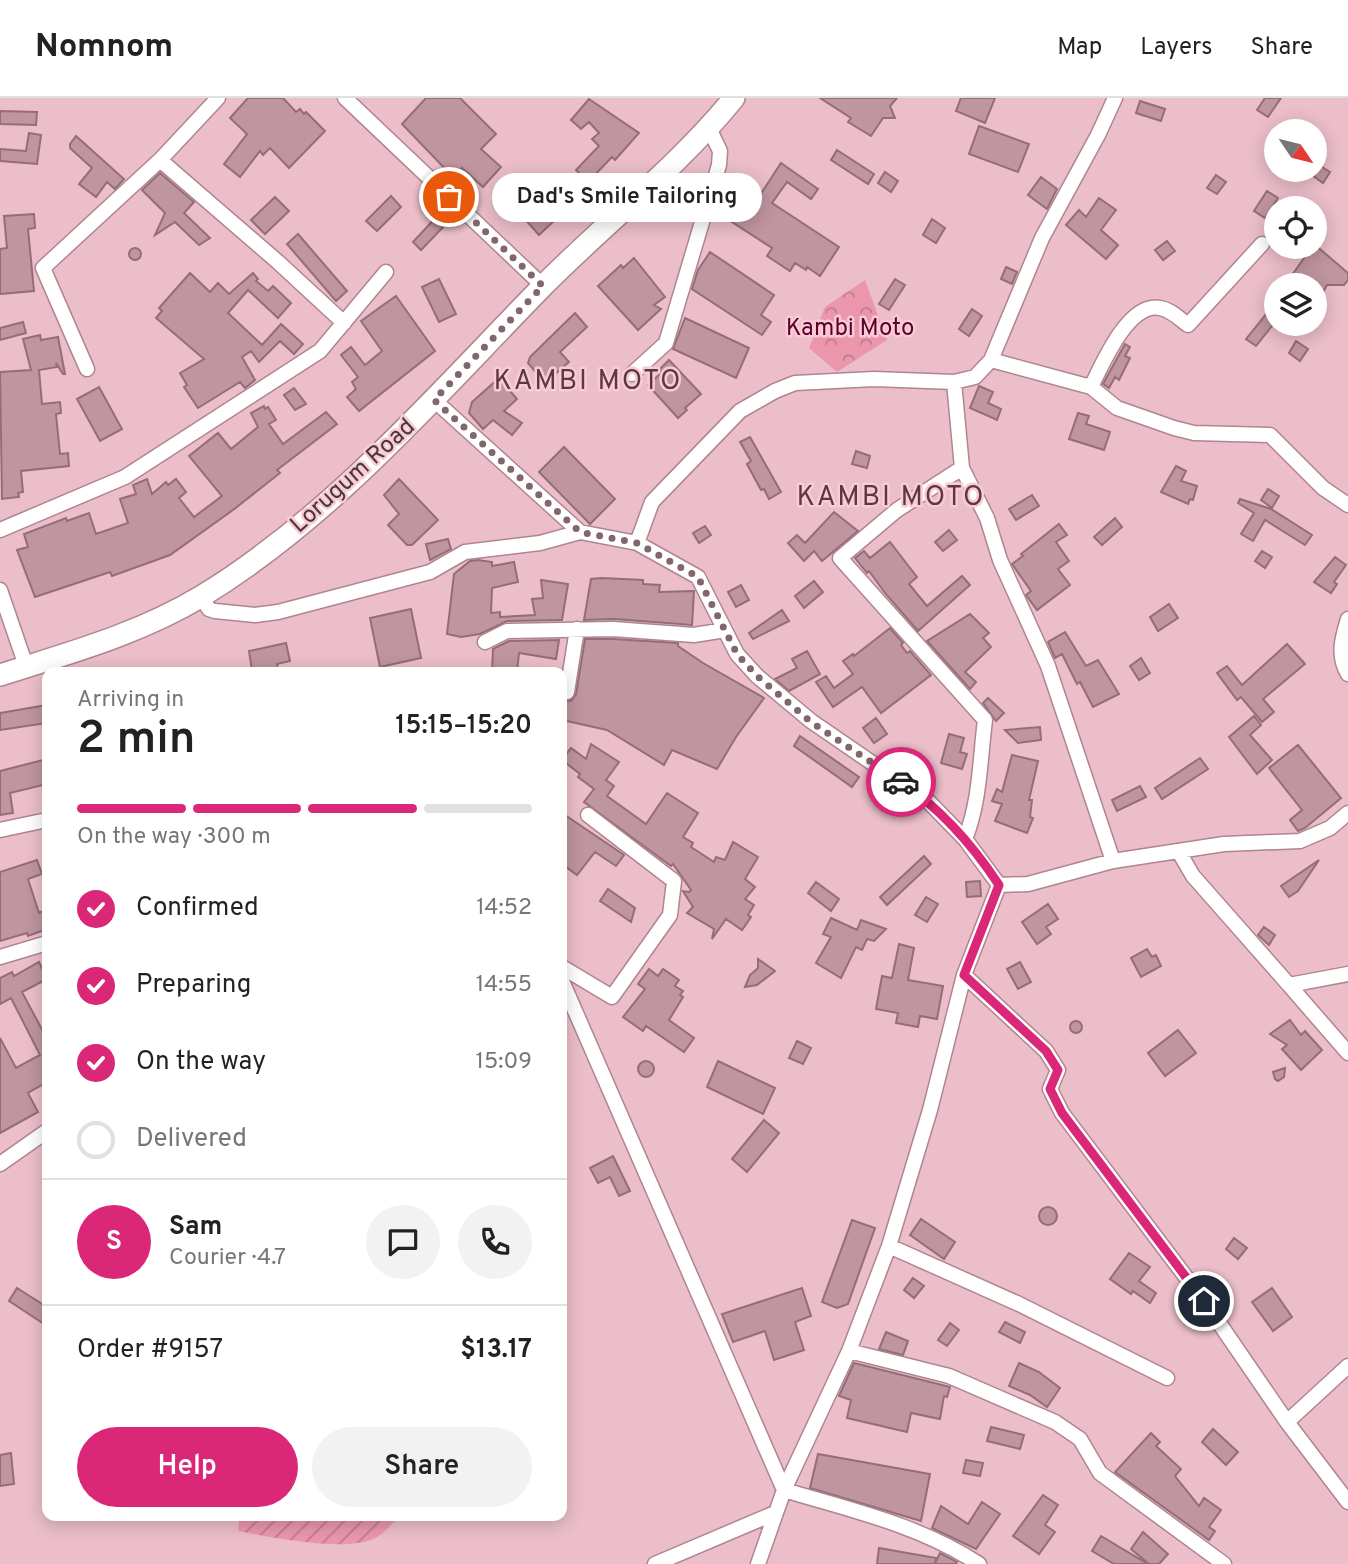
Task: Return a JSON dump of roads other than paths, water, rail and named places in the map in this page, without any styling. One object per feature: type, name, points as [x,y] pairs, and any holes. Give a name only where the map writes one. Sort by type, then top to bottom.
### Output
[{"type":"main road","name":"Lorugum Road","points":[[0,675],[134,630],[201,597],[305,521],[434,400],[543,286],[709,128],[734,98]]},
{"type":"street","points":[[87,369],[43,268],[160,160],[218,98]]},
{"type":"street","points":[[345,98],[543,286]]},
{"type":"street","points":[[637,543],[652,502],[740,411],[775,391],[795,383],[874,379],[954,383],[975,377],[991,360],[1042,238],[1115,98]]},
{"type":"street","points":[[632,374],[666,343],[719,165],[720,151],[709,128]]},
{"type":"street","points":[[160,160],[344,323]]},
{"type":"street","points":[[1091,387],[1110,346],[1125,326],[1155,307],[1168,311],[1188,325],[1262,244]]},
{"type":"street","points":[[0,530],[125,477],[320,351],[386,272]]},
{"type":"street","points":[[991,360],[1091,387],[1117,408],[1174,428],[1194,433],[1270,435],[1323,488],[1348,505]]},
{"type":"street","points":[[954,383],[962,468],[987,518],[1000,560],[1048,666],[1113,861]]},
{"type":"street","points":[[434,400],[580,532]]},
{"type":"street","points":[[962,468],[897,510],[839,558],[985,720],[973,813],[965,839]]},
{"type":"street","points":[[201,597],[209,609],[255,615],[278,612],[430,572],[464,552],[540,543],[580,532],[637,543],[698,577],[737,654],[793,708],[929,802],[965,839],[999,885]]},
{"type":"street","points":[[0,590],[26,666]]},
{"type":"street","points":[[1347,624],[1340,650],[1348,674]]},
{"type":"street","points":[[485,642],[506,631],[613,628],[694,635],[726,630]]},
{"type":"street","points":[[567,692],[577,629]]},
{"type":"street","points":[[999,885],[1043,881],[1113,861],[1224,844],[1300,841],[1330,828],[1348,813]]},
{"type":"street","points":[[567,970],[612,997],[670,915],[674,881],[588,815]]},
{"type":"street","points":[[0,830],[42,821]]},
{"type":"street","points":[[1179,852],[1193,876],[1348,1053]]},
{"type":"street","points":[[758,1564],[784,1490],[849,1350],[888,1246],[930,1110],[964,975],[999,885]]},
{"type":"street","points":[[0,957],[42,944]]},
{"type":"street","points":[[1289,985],[1348,974]]},
{"type":"street","points":[[964,975],[1054,1060],[1058,1070],[1050,1089],[1062,1113],[1204,1301],[1287,1422],[1348,1502]]},
{"type":"street","points":[[567,992],[784,1490],[909,1527],[948,1545],[979,1564]]},
{"type":"street","points":[[0,1164],[42,1135]]},
{"type":"street","points":[[888,1246],[1019,1304],[1167,1378]]},
{"type":"street","points":[[849,1350],[949,1376],[1055,1422],[1080,1439],[1093,1464],[1103,1475],[1224,1564]]},
{"type":"street","points":[[1287,1422],[1348,1366]]},
{"type":"street","points":[[655,1564],[775,1513]]},
{"type":"place","name":"Dad's Smile Tailoring","points":[[449,197]]},
{"type":"district","name":"KAMBI MOTO","points":[[588,379]]},
{"type":"district","name":"KAMBI MOTO","points":[[891,495]]},
{"type":"park label","name":"Kambi Moto","points":[[850,327]]}]
